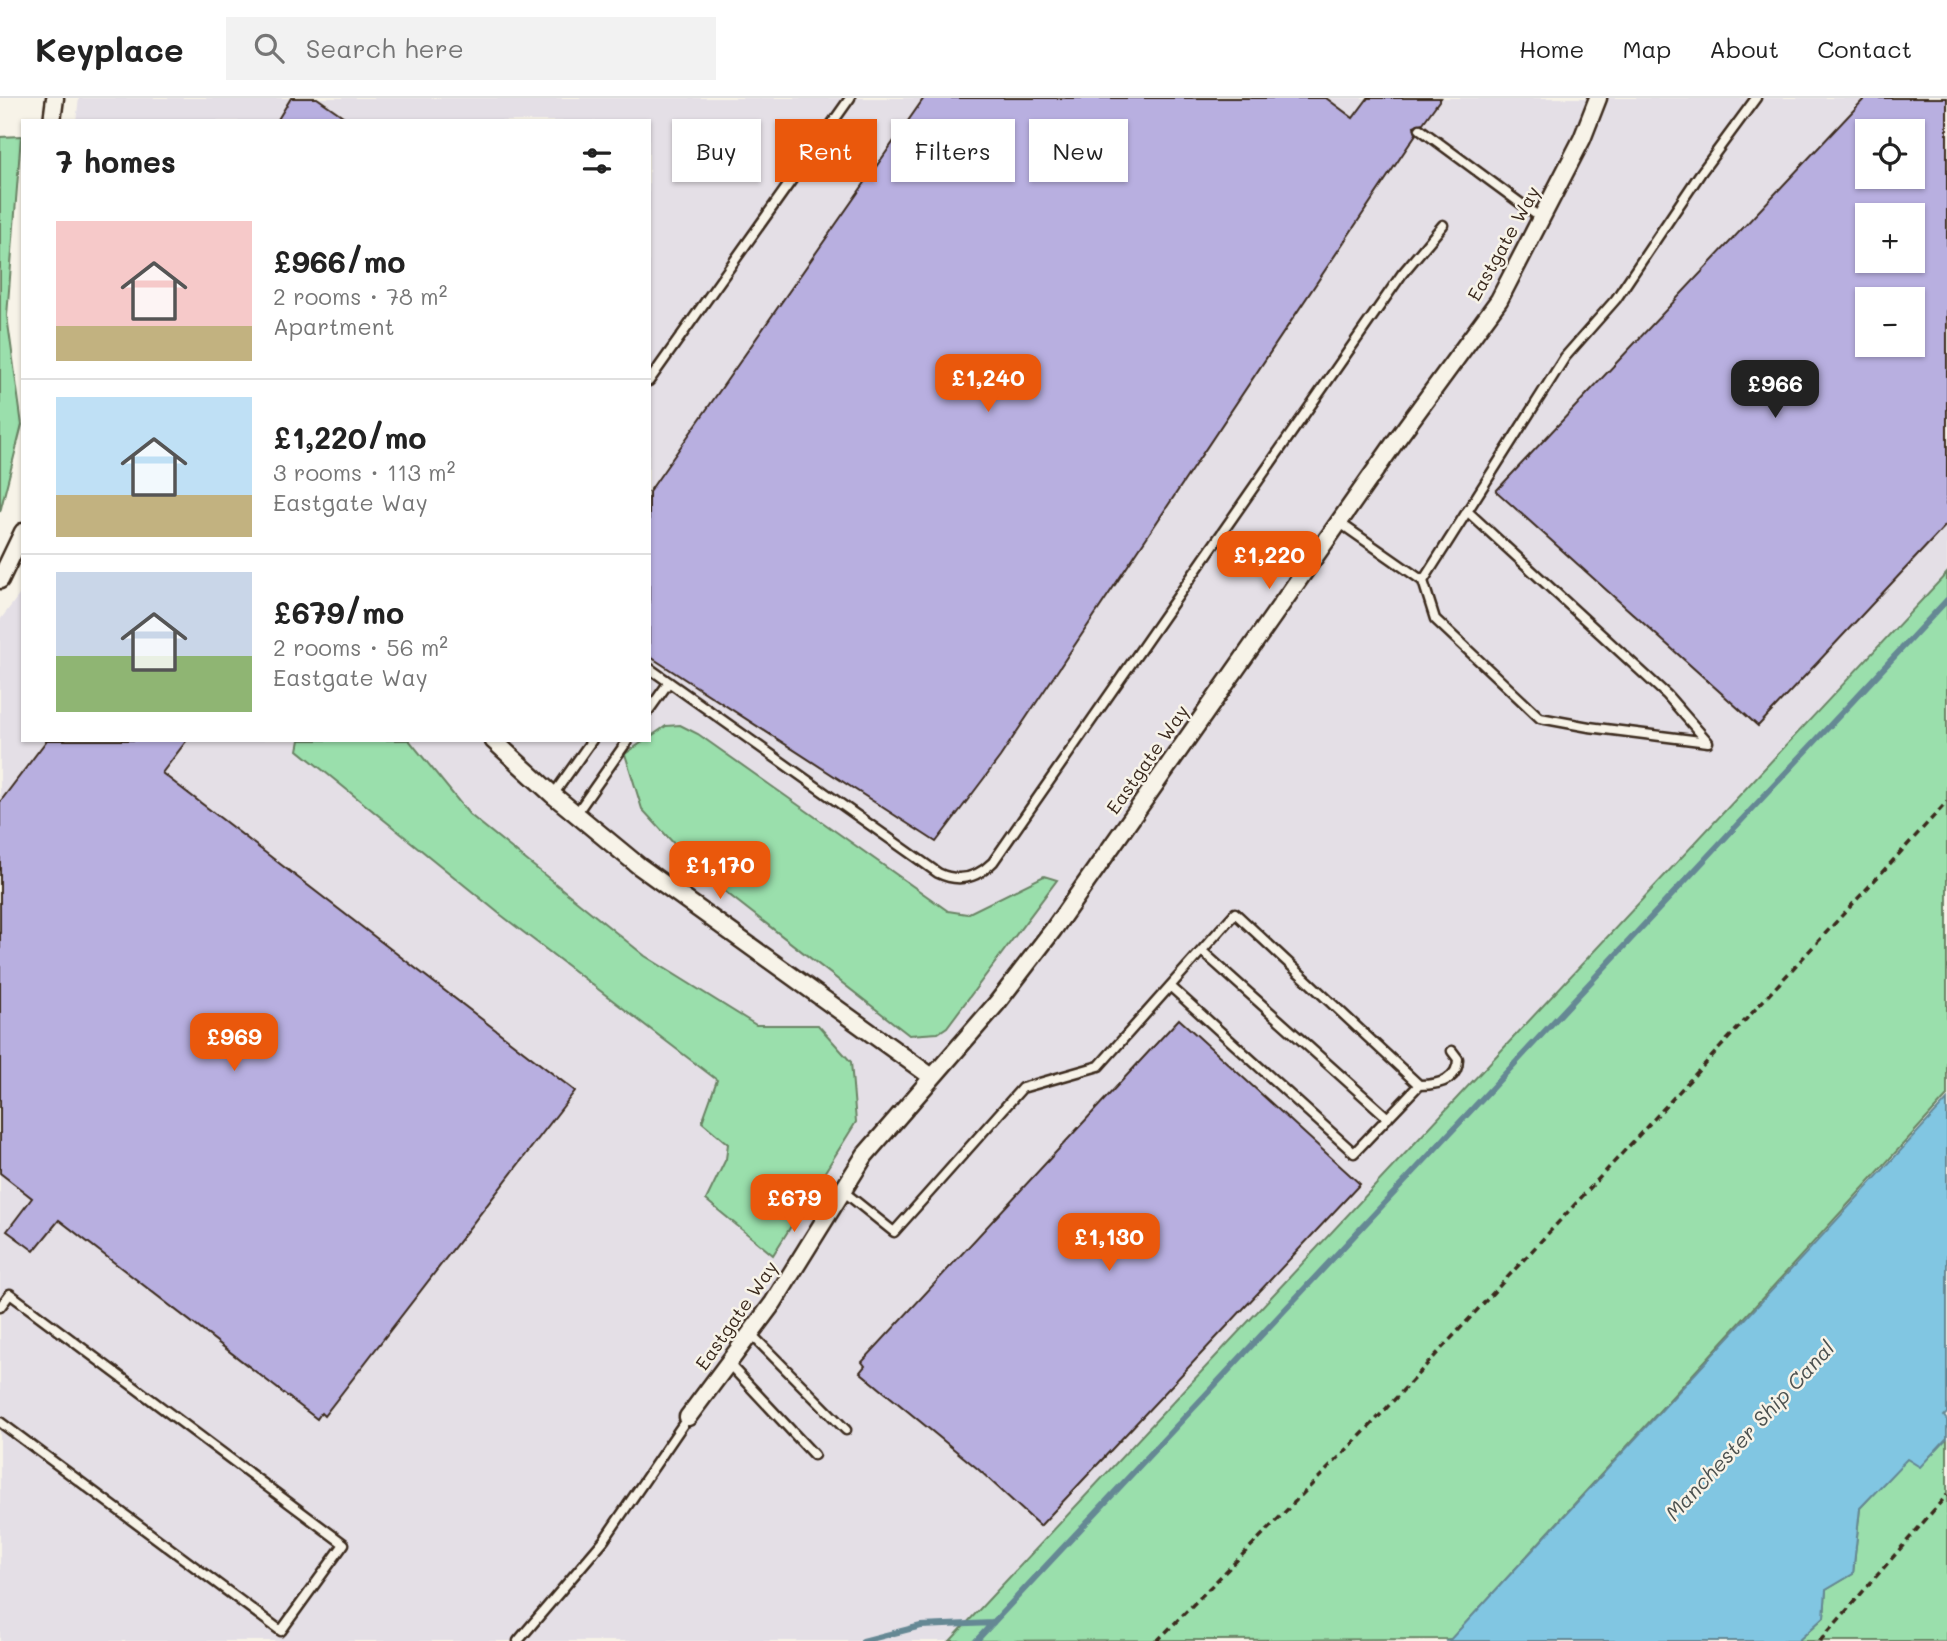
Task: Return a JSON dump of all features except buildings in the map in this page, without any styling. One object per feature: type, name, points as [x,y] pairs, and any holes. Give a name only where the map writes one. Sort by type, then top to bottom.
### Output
[{"type":"street","points":[[52,119],[55,98]]},
{"type":"street","name":"Eastgate Way","points":[[688,1417],[751,1335],[865,1155],[997,1003],[1053,930],[1499,300],[1582,139],[1598,98]]},
{"type":"street","points":[[0,580],[21,536]]},
{"type":"street","points":[[495,742],[553,795],[639,866],[932,1077]]},
{"type":"lane","points":[[651,379],[849,98]]},
{"type":"lane","points":[[1423,581],[1565,358],[1616,299],[1700,174],[1756,98]]},
{"type":"lane","points":[[1420,129],[1542,219]]},
{"type":"lane","points":[[651,669],[938,873],[954,879],[974,876],[984,870],[1402,274],[1443,225]]},
{"type":"lane","points":[[1340,523],[1423,581],[1435,619],[1540,718],[1708,742],[1667,695],[1468,511]]},
{"type":"lane","points":[[651,707],[668,682]]},
{"type":"lane","points":[[553,795],[591,742]]},
{"type":"lane","points":[[576,814],[627,742]]},
{"type":"lane","points":[[842,1191],[894,1232],[1022,1088],[1099,1066],[1236,913],[1419,1085],[1440,1085],[1451,1076],[1458,1068],[1458,1059],[1452,1051]]},
{"type":"lane","points":[[1202,951],[1388,1118]]},
{"type":"lane","points":[[1170,986],[1354,1153],[1419,1085]]},
{"type":"lane","points":[[0,1307],[10,1294],[344,1544],[281,1631],[0,1422]]},
{"type":"lane","points":[[751,1335],[846,1430]]},
{"type":"lane","points":[[729,1364],[814,1455]]},
{"type":"lane","points":[[518,1641],[604,1540],[688,1417]]},
{"type":"path","points":[[1157,1641],[1370,1426],[1947,802]]},
{"type":"path","points":[[1820,1641],[1947,1495]]},
{"type":"shaded area","points":[[79,98],[1947,98],[1947,573],[950,1641],[0,1641],[0,620],[21,593],[21,742],[651,742],[651,119],[76,119]]},
{"type":"green space","points":[[21,136],[7,316],[21,429],[0,512],[0,137]]},
{"type":"green space","points":[[1947,573],[1947,1096],[1451,1639],[950,1641]]},
{"type":"green space","points":[[680,725],[698,734],[948,911],[967,914],[1044,876],[1057,880],[947,1027],[938,1033],[909,1035],[700,872],[642,809],[625,754],[643,742],[651,742],[651,736],[666,726]]},
{"type":"green space","points":[[300,742],[411,742],[469,814],[645,956],[756,1025],[818,1025],[851,1062],[856,1122],[773,1255],[706,1200],[726,1159],[728,1144],[702,1122],[717,1080],[501,915],[298,750]]},
{"type":"green space","points":[[1947,1438],[1947,1641],[1798,1641],[1824,1617],[1826,1590],[1853,1574],[1860,1508],[1907,1458],[1920,1466]]},
{"type":"water","name":"Manchester Ship Canal","points":[[1947,1100],[1947,1413],[1944,1416],[1947,1420],[1947,1438],[1920,1467],[1907,1459],[1860,1508],[1853,1574],[1826,1590],[1824,1617],[1798,1641],[1445,1641],[1451,1639]]},
{"type":"waterway","points":[[976,1641],[1947,600]]},
{"type":"waterway","points":[[863,1641],[921,1626],[993,1623]]}]
